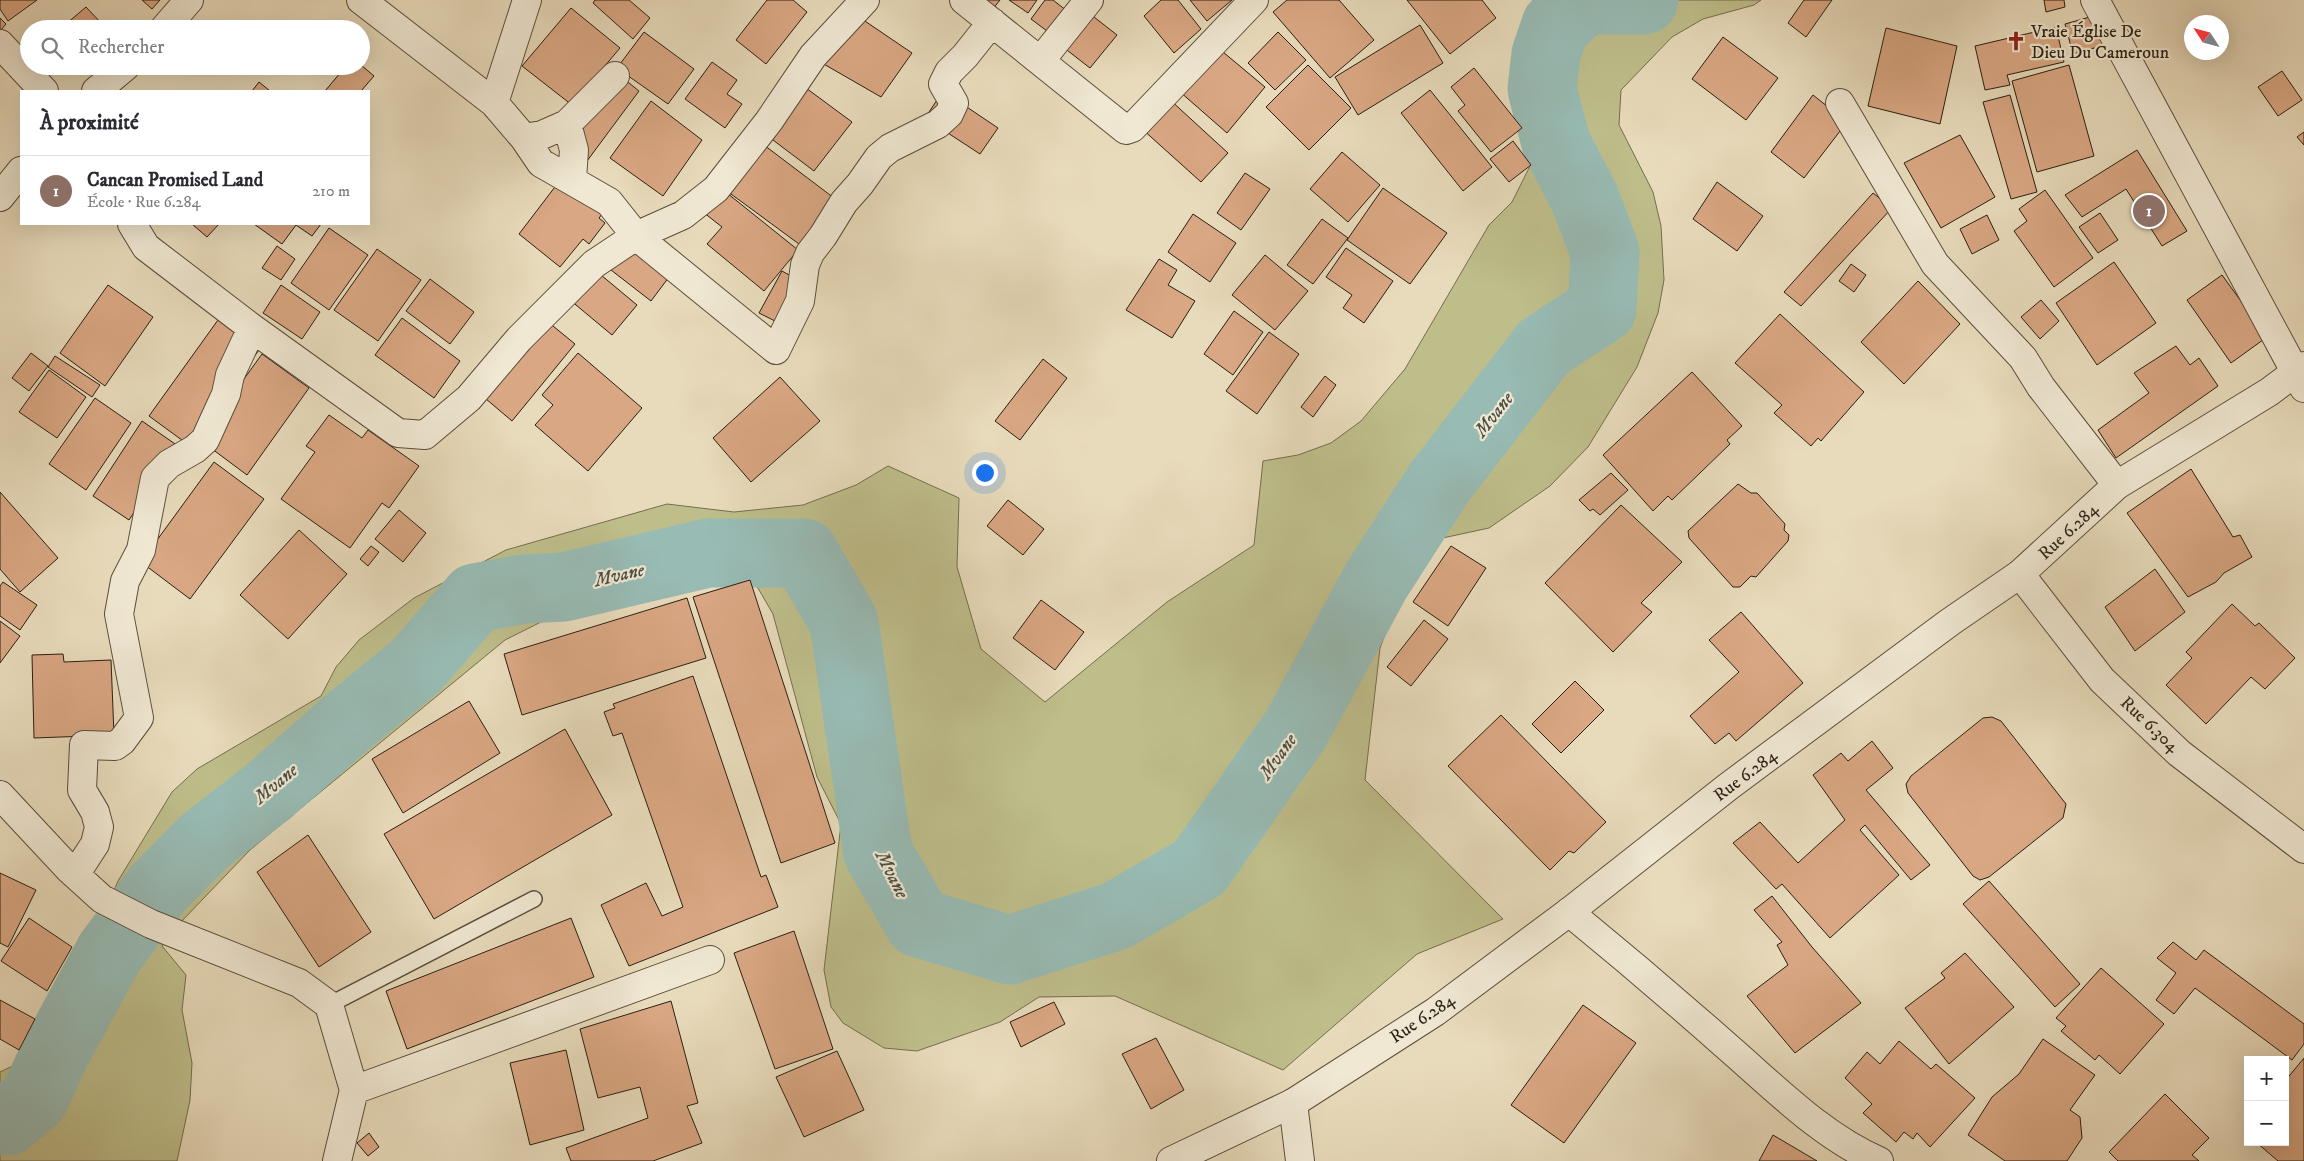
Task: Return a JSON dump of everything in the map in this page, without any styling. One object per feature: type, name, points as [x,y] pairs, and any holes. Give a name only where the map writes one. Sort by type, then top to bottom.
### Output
[{"type":"street","points":[[172,20],[189,0]]},
{"type":"street","points":[[361,0],[494,103],[524,138],[541,163],[572,179],[609,202],[636,236],[776,350],[800,301],[805,265],[810,253],[844,202],[860,184],[879,157],[890,148],[938,124],[949,114],[954,103],[943,84],[992,22]]},
{"type":"street","points":[[494,103],[527,0]]},
{"type":"street","points":[[133,225],[146,247],[252,328],[398,433],[425,435],[468,398],[519,339],[594,264],[636,236],[683,215],[716,189],[769,122],[813,56],[865,0]]},
{"type":"street","points":[[964,0],[1126,130],[1132,128],[1254,0]]},
{"type":"street","points":[[1041,60],[1089,0]]},
{"type":"street","points":[[2095,0],[2301,375]]},
{"type":"street","points":[[0,44],[20,65]]},
{"type":"street","points":[[29,75],[43,90]]},
{"type":"street","points":[[97,90],[115,75]]},
{"type":"street","points":[[524,138],[542,135],[567,124],[615,76]]},
{"type":"street","points":[[1840,103],[1935,264],[2023,358],[2041,387],[2117,485]]},
{"type":"street","points":[[567,124],[574,150],[572,179]]},
{"type":"street","points":[[0,197],[20,172]]},
{"type":"street","points":[[70,870],[80,867],[95,844],[99,827],[95,812],[82,790],[84,745],[115,746],[122,741],[139,718],[119,614],[125,581],[141,550],[155,478],[169,464],[195,449],[206,440],[226,394],[230,375],[252,328]]},
{"type":"street","name":"Rue 6.284","points":[[1171,1161],[1293,1103],[1434,1012],[1569,912],[1729,786],[1950,622],[2020,574],[2117,485],[2269,392],[2301,375]]},
{"type":"street","name":"Rue 6.304","points":[[2020,574],[2102,680],[2179,752],[2304,849]]},
{"type":"street","points":[[0,795],[70,870],[102,899],[151,924],[299,983],[329,1005],[354,1090],[337,1161]]},
{"type":"street","points":[[1569,912],[1646,975],[1807,1116],[1862,1154],[1879,1161]]},
{"type":"street","points":[[354,1090],[710,960]]},
{"type":"street","points":[[1293,1103],[1300,1161]]},
{"type":"lane","points":[[329,1005],[534,899]]},
{"type":"green space","points":[[1534,0],[1761,0],[1754,5],[1703,19],[1672,37],[1621,90],[1619,125],[1653,192],[1661,226],[1664,280],[1658,313],[1637,367],[1588,447],[1550,486],[1489,528],[1438,539],[1412,565],[1380,648],[1365,780],[1503,919],[1417,954],[1283,1070],[1115,996],[1039,997],[1000,1022],[917,1051],[884,1048],[843,1023],[831,1007],[824,970],[841,824],[817,777],[773,614],[751,576],[724,573],[653,600],[543,621],[505,640],[250,850],[179,924],[162,946],[186,975],[182,1010],[192,1063],[190,1100],[177,1161],[0,1161],[0,1072],[25,1060],[50,1037],[118,881],[172,792],[197,769],[321,696],[336,667],[359,640],[414,598],[506,550],[667,504],[734,512],[803,505],[856,485],[888,466],[959,498],[957,567],[981,649],[1045,702],[1167,602],[1254,545],[1263,461],[1298,455],[1331,443],[1361,421],[1405,369],[1489,225],[1512,202],[1530,166],[1520,40]]},
{"type":"building","points":[[0,0],[37,0],[8,21],[0,9]]},
{"type":"building","points":[[142,0],[160,0],[152,9]]},
{"type":"building","points":[[595,0],[629,0],[650,18],[633,39],[593,3]]},
{"type":"building","points":[[767,0],[793,0],[807,12],[766,64],[736,40]]},
{"type":"building","points":[[979,0],[1000,0],[992,10]]},
{"type":"building","points":[[1009,0],[1037,0],[1028,13]]},
{"type":"building","points":[[1045,0],[1053,0],[1067,11],[1051,34],[1031,19]]},
{"type":"building","points":[[1161,0],[1178,0],[1201,29],[1174,53],[1144,16]]},
{"type":"building","points":[[1190,0],[1232,0],[1207,21]]},
{"type":"building","points":[[1287,0],[1339,0],[1374,40],[1330,78],[1273,12]]},
{"type":"building","points":[[1407,0],[1482,0],[1496,18],[1450,54]]},
{"type":"building","points":[[1804,0],[1832,0],[1806,37],[1788,23]]},
{"type":"building","points":[[2044,0],[2064,0],[2065,7],[2046,12]]},
{"type":"building","points":[[1080,6],[1117,35],[1090,68],[1054,40]]},
{"type":"building","points":[[86,7],[98,20],[71,20]]},
{"type":"building","points":[[571,8],[620,48],[572,105],[522,66]]},
{"type":"building","points":[[856,15],[912,53],[881,97],[822,63]]},
{"type":"building","points":[[2097,15],[2105,45],[2073,54],[2065,24]]},
{"type":"building","points":[[0,18],[6,24],[0,31]]},
{"type":"building","points":[[1420,25],[1443,63],[1358,115],[1335,77]]},
{"type":"building","points":[[2056,27],[2064,62],[2007,75],[2010,85],[1985,90],[1975,46]]},
{"type":"building","points":[[1886,28],[1957,46],[1940,124],[1868,106]]},
{"type":"building","points":[[644,32],[694,69],[668,104],[617,68]]},
{"type":"building","points":[[1278,32],[1306,60],[1275,90],[1248,63]]},
{"type":"building","points":[[1723,37],[1778,78],[1746,120],[1692,79]]},
{"type":"building","points":[[1217,47],[1265,87],[1227,133],[1179,91]]},
{"type":"building","points":[[712,62],[737,80],[727,94],[742,104],[725,128],[685,99]]},
{"type":"building","points":[[1308,65],[1351,108],[1309,150],[1266,107]]},
{"type":"building","points":[[2069,65],[2094,156],[2037,172],[2012,81]]},
{"type":"building","points":[[1474,68],[1522,128],[1491,152],[1458,111],[1465,105],[1451,87]]},
{"type":"building","points":[[2282,71],[2302,100],[2278,116],[2258,87]]},
{"type":"building","points":[[370,73],[374,76],[362,90],[326,90],[338,75],[370,75]]},
{"type":"building","points":[[619,75],[639,91],[587,161],[567,146]]},
{"type":"building","points":[[259,82],[269,90],[253,90]]},
{"type":"building","points":[[806,88],[852,122],[814,171],[769,137]]},
{"type":"building","points":[[1430,90],[1492,167],[1463,191],[1401,113]]},
{"type":"building","points":[[943,91],[998,128],[980,154],[925,118]]},
{"type":"building","points":[[1813,95],[1847,122],[1804,178],[1771,152]]},
{"type":"building","points":[[2010,95],[2037,192],[2011,199],[1983,102]]},
{"type":"building","points":[[1168,98],[1228,153],[1201,182],[1141,128]]},
{"type":"building","points":[[651,101],[702,140],[663,196],[610,158]]},
{"type":"building","points":[[2304,132],[2304,145],[2297,137]]},
{"type":"building","points":[[1960,135],[1995,197],[1941,228],[1904,163]]},
{"type":"building","points":[[752,136],[834,198],[799,244],[716,183]]},
{"type":"building","points":[[1513,141],[1531,165],[1509,182],[1490,159]]},
{"type":"building","points":[[2137,150],[2187,231],[2162,246],[2126,189],[2082,217],[2065,195]]},
{"type":"building","points":[[1342,152],[1380,185],[1348,222],[1310,189]]},
{"type":"building","points":[[1245,173],[1270,189],[1241,230],[1217,213]]},
{"type":"building","points":[[561,179],[603,213],[599,218],[605,223],[589,244],[583,239],[560,267],[519,234]]},
{"type":"building","points":[[1717,182],[1763,216],[1737,251],[1693,219]]},
{"type":"building","points":[[1383,188],[1447,233],[1410,284],[1347,240]]},
{"type":"building","points":[[722,189],[798,250],[764,291],[707,244],[722,227],[703,212]]},
{"type":"building","points":[[2045,190],[2093,258],[2054,287],[2014,231],[2027,221],[2019,209]]},
{"type":"building","points":[[1873,193],[1892,208],[1801,306],[1784,292]]},
{"type":"building","points":[[2100,213],[2118,240],[2098,253],[2079,227]]},
{"type":"building","points":[[1193,214],[1236,243],[1210,282],[1168,252]]},
{"type":"building","points":[[1987,215],[1999,240],[1972,254],[1960,229]]},
{"type":"building","points":[[1322,219],[1348,238],[1313,284],[1287,265]]},
{"type":"building","points":[[193,225],[218,225],[207,237]]},
{"type":"building","points":[[255,225],[296,225],[282,244]]},
{"type":"building","points":[[296,225],[320,225],[312,236]]},
{"type":"building","points":[[329,228],[368,255],[329,310],[291,283]]},
{"type":"building","points":[[641,231],[681,261],[651,301],[611,270]]},
{"type":"building","points":[[277,246],[295,259],[281,280],[262,268]]},
{"type":"building","points":[[1346,248],[1393,281],[1364,323],[1343,308],[1352,295],[1326,277]]},
{"type":"building","points":[[377,249],[421,280],[378,341],[334,310]]},
{"type":"building","points":[[1265,255],[1308,291],[1275,330],[1232,295]]},
{"type":"building","points":[[1159,259],[1177,270],[1168,285],[1195,301],[1172,338],[1126,310]]},
{"type":"building","points":[[2114,262],[2156,323],[2097,365],[2056,303]]},
{"type":"building","points":[[1851,264],[1866,275],[1854,292],[1839,281]]},
{"type":"building","points":[[595,270],[637,305],[612,335],[570,300]]},
{"type":"building","points":[[782,271],[807,285],[785,326],[759,313]]},
{"type":"building","points":[[2222,275],[2267,337],[2231,363],[2187,300]]},
{"type":"building","points":[[430,279],[474,312],[450,344],[406,311]]},
{"type":"building","points":[[1918,281],[1960,324],[1904,384],[1861,342]]},
{"type":"building","points":[[108,285],[153,317],[105,386],[60,353]]},
{"type":"building","points":[[281,285],[320,312],[302,339],[263,313]]},
{"type":"building","points":[[2041,300],[2059,321],[2040,339],[2021,317]]},
{"type":"building","points":[[1234,311],[1263,332],[1233,375],[1204,354]]},
{"type":"building","points":[[1780,314],[1864,392],[1821,441],[1818,438],[1811,446],[1774,413],[1782,405],[1735,363]]},
{"type":"building","points":[[542,317],[575,344],[512,421],[479,393]]},
{"type":"building","points":[[402,318],[460,361],[434,398],[375,355]]},
{"type":"building","points":[[218,320],[259,350],[190,446],[149,416]]},
{"type":"building","points":[[1269,332],[1299,354],[1257,414],[1226,391]]},
{"type":"building","points":[[2176,346],[2190,365],[2199,358],[2218,386],[2116,458],[2098,430],[2149,393],[2134,373]]},
{"type":"building","points":[[31,353],[48,366],[29,391],[12,378]]},
{"type":"building","points":[[578,353],[642,408],[588,471],[535,425],[553,405],[542,395]]},
{"type":"building","points":[[262,354],[309,388],[247,475],[200,440]]},
{"type":"building","points":[[55,356],[100,385],[92,397],[48,367]]},
{"type":"building","points":[[1043,359],[1067,378],[1020,440],[995,421]]},
{"type":"building","points":[[49,370],[86,397],[57,438],[19,412]]},
{"type":"building","points":[[1692,372],[1742,426],[1727,440],[1730,444],[1672,500],[1668,496],[1653,511],[1603,455]]},
{"type":"building","points":[[1325,376],[1336,385],[1313,417],[1301,407]]},
{"type":"building","points":[[780,377],[820,421],[751,482],[713,438]]},
{"type":"building","points":[[95,398],[131,423],[86,490],[49,464]]},
{"type":"building","points":[[329,415],[362,438],[368,430],[419,466],[389,508],[382,503],[350,548],[281,499],[315,452],[306,446]]},
{"type":"building","points":[[142,421],[178,446],[129,520],[93,496]]},
{"type":"building","points":[[214,462],[264,499],[190,599],[141,562]]},
{"type":"building","points":[[2191,469],[2233,537],[2240,535],[2252,557],[2224,573],[2216,582],[2188,597],[2127,513]]},
{"type":"building","points":[[1611,473],[1628,490],[1600,515],[1593,509],[1590,511],[1579,500]]},
{"type":"building","points":[[1738,484],[1751,493],[1757,493],[1785,524],[1784,530],[1789,535],[1788,541],[1756,577],[1751,576],[1740,587],[1733,587],[1689,538],[1688,531]]},
{"type":"building","points":[[0,492],[58,558],[20,592],[0,569]]},
{"type":"building","points":[[1008,500],[1044,529],[1023,555],[987,526]]},
{"type":"building","points":[[1621,505],[1682,562],[1641,603],[1652,612],[1613,652],[1545,583]]},
{"type":"building","points":[[399,510],[426,533],[403,562],[375,539]]},
{"type":"building","points":[[299,530],[347,574],[288,639],[240,595]]},
{"type":"building","points":[[371,546],[379,552],[368,566],[360,559]]},
{"type":"building","points":[[1451,546],[1486,568],[1448,626],[1413,602]]},
{"type":"building","points":[[2155,569],[2185,612],[2135,651],[2105,607]]},
{"type":"building","points":[[750,580],[835,843],[781,863],[693,597]]},
{"type":"building","points":[[3,582],[37,605],[20,630],[0,616],[0,586]]},
{"type":"building","points":[[687,598],[706,658],[522,715],[504,654]]},
{"type":"building","points":[[1041,600],[1084,632],[1055,670],[1013,638]]},
{"type":"building","points":[[2232,604],[2255,626],[2259,623],[2295,658],[2265,689],[2251,677],[2206,724],[2166,685],[2192,658],[2186,652]]},
{"type":"building","points":[[1741,612],[1803,683],[1736,741],[1729,733],[1715,744],[1690,716],[1739,672],[1709,640]]},
{"type":"building","points":[[1424,620],[1448,639],[1411,686],[1387,667]]},
{"type":"building","points":[[0,621],[20,636],[0,663]]},
{"type":"building","points":[[63,654],[64,662],[111,660],[114,735],[34,738],[32,655]]},
{"type":"building","points":[[693,676],[761,877],[766,875],[778,907],[629,966],[601,905],[646,883],[662,916],[683,907],[622,733],[613,736],[604,712],[615,708],[613,704]]},
{"type":"building","points":[[1575,681],[1604,710],[1561,753],[1532,724]]},
{"type":"building","points":[[469,701],[500,753],[403,813],[372,759]]},
{"type":"building","points":[[1501,715],[1606,822],[1574,853],[1569,851],[1550,870],[1448,766]]},
{"type":"building","points":[[1992,717],[2001,721],[2066,804],[2063,818],[1989,877],[1980,880],[1973,876],[1908,793],[1906,784],[1911,776],[1983,718]]},
{"type":"building","points":[[565,729],[612,815],[434,919],[384,834]]},
{"type":"building","points":[[1872,741],[1893,768],[1866,790],[1930,865],[1911,880],[1865,825],[1860,830],[1899,875],[1830,938],[1782,884],[1776,889],[1733,843],[1760,822],[1798,863],[1845,820],[1813,775],[1841,753],[1848,761]]},
{"type":"building","points":[[308,835],[371,932],[319,967],[257,872]]},
{"type":"building","points":[[0,873],[36,890],[8,947],[0,943]]},
{"type":"building","points":[[1989,881],[2080,984],[2055,1007],[1963,904]]},
{"type":"building","points":[[1772,896],[1812,947],[1861,1003],[1795,1053],[1747,996],[1788,965],[1777,945],[1782,942],[1754,910]]},
{"type":"building","points":[[29,918],[72,947],[47,991],[1,961]]},
{"type":"building","points":[[571,918],[594,977],[407,1049],[386,991]]},
{"type":"building","points":[[794,931],[833,1049],[775,1069],[734,953]]},
{"type":"building","points":[[2173,942],[2196,960],[2204,950],[2304,1024],[2304,1044],[2292,1060],[2195,988],[2174,1014],[2156,1000],[2176,973],[2157,958]]},
{"type":"building","points":[[1965,953],[2014,1007],[1949,1064],[1905,1008],[1945,978],[1941,973]]},
{"type":"building","points":[[2101,968],[2164,1024],[2120,1074],[2099,1055],[2095,1060],[2061,1031],[2066,1026],[2056,1018]]},
{"type":"building","points":[[0,1000],[35,1019],[19,1050],[0,1039]]},
{"type":"building","points":[[671,1001],[698,1103],[687,1106],[702,1143],[653,1161],[571,1161],[566,1148],[648,1118],[640,1087],[598,1098],[580,1029]]},
{"type":"building","points":[[1054,1002],[1065,1024],[1021,1047],[1010,1022]]},
{"type":"building","points":[[1583,1005],[1636,1043],[1564,1143],[1511,1105]]},
{"type":"building","points":[[1156,1038],[1184,1090],[1151,1109],[1122,1054]]},
{"type":"building","points":[[2043,1039],[2095,1075],[2070,1110],[2080,1117],[2082,1138],[2067,1161],[2005,1161],[1968,1135],[1992,1097],[2019,1074]]},
{"type":"building","points":[[1899,1041],[1931,1069],[1936,1064],[1975,1098],[1930,1147],[1917,1133],[1913,1139],[1904,1132],[1896,1142],[1863,1113],[1872,1104],[1845,1078],[1867,1052],[1880,1064]]},
{"type":"building","points":[[566,1050],[584,1130],[530,1145],[510,1063]]},
{"type":"building","points":[[837,1051],[864,1110],[804,1137],[776,1077]]},
{"type":"building","points":[[2304,1058],[2304,1161],[2278,1161],[2261,1146],[2289,1146],[2289,1076]]},
{"type":"building","points":[[2165,1094],[2209,1138],[2192,1155],[2199,1161],[2118,1161],[2109,1152]]},
{"type":"building","points":[[369,1133],[379,1147],[368,1156],[357,1143]]},
{"type":"building","points":[[1773,1135],[1817,1161],[1759,1161]]},
{"type":"waterway","name":"Mvane","points":[[0,1121],[8,1121],[34,1099],[55,1053],[110,952],[159,887],[206,840],[268,792],[344,725],[416,666],[475,598],[524,589],[564,587],[708,553],[804,553],[844,622],[878,853],[919,923],[1010,950],[1116,916],[1199,868],[1296,729],[1376,581],[1439,483],[1544,347],[1602,309],[1605,252],[1585,199],[1556,143],[1542,89],[1546,54],[1556,25],[1585,0]]},
{"type":"waterway","name":"Mvane","points":[[1604,0],[1644,0]]},
{"type":"place","name":"Vraie Église De Dieu Du Cameroun","points":[[2016,41]]},
{"type":"place","name":"Cancan Promised Land","points":[[2149,211]]}]
